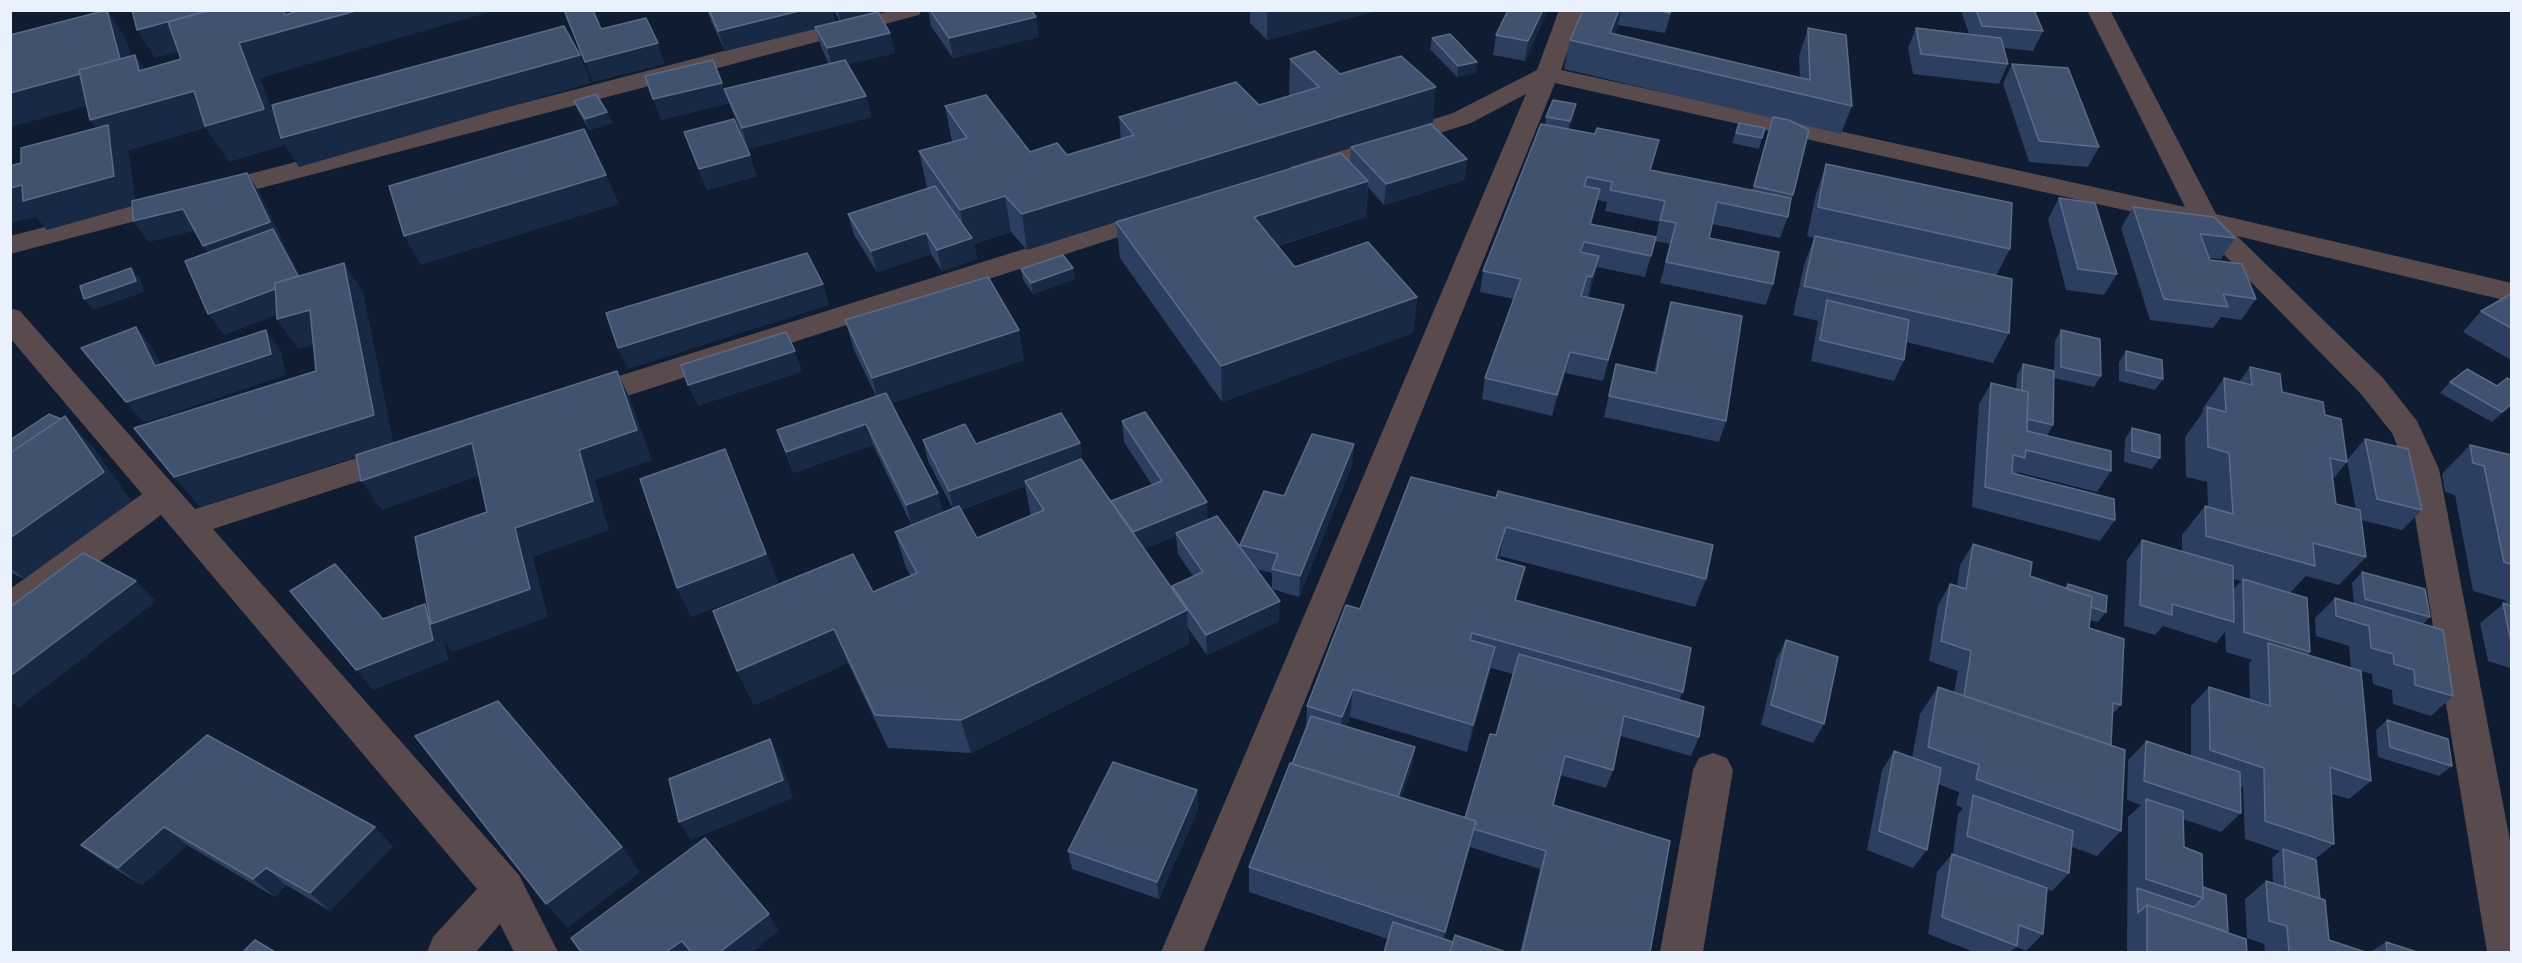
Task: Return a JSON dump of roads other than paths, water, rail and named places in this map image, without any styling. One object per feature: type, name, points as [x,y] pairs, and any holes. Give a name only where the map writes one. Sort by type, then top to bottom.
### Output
[{"type":"street","points":[[10,245],[911,10]]},
{"type":"street","points":[[1182,952],[1547,74],[1571,10]]},
{"type":"street","points":[[2098,10],[2205,220],[2372,386],[2406,429],[2423,469],[2509,952]]},
{"type":"street","points":[[1280,176],[1462,118],[1547,74],[2205,220],[2511,293]]},
{"type":"street","points":[[552,408],[1178,209]]},
{"type":"street","points":[[10,318],[504,889],[537,952]]},
{"type":"street","points":[[188,524],[427,448]]},
{"type":"street","points":[[10,609],[164,496]]},
{"type":"street","points":[[1681,952],[1713,770]]},
{"type":"street","points":[[448,952],[504,889]]}]
